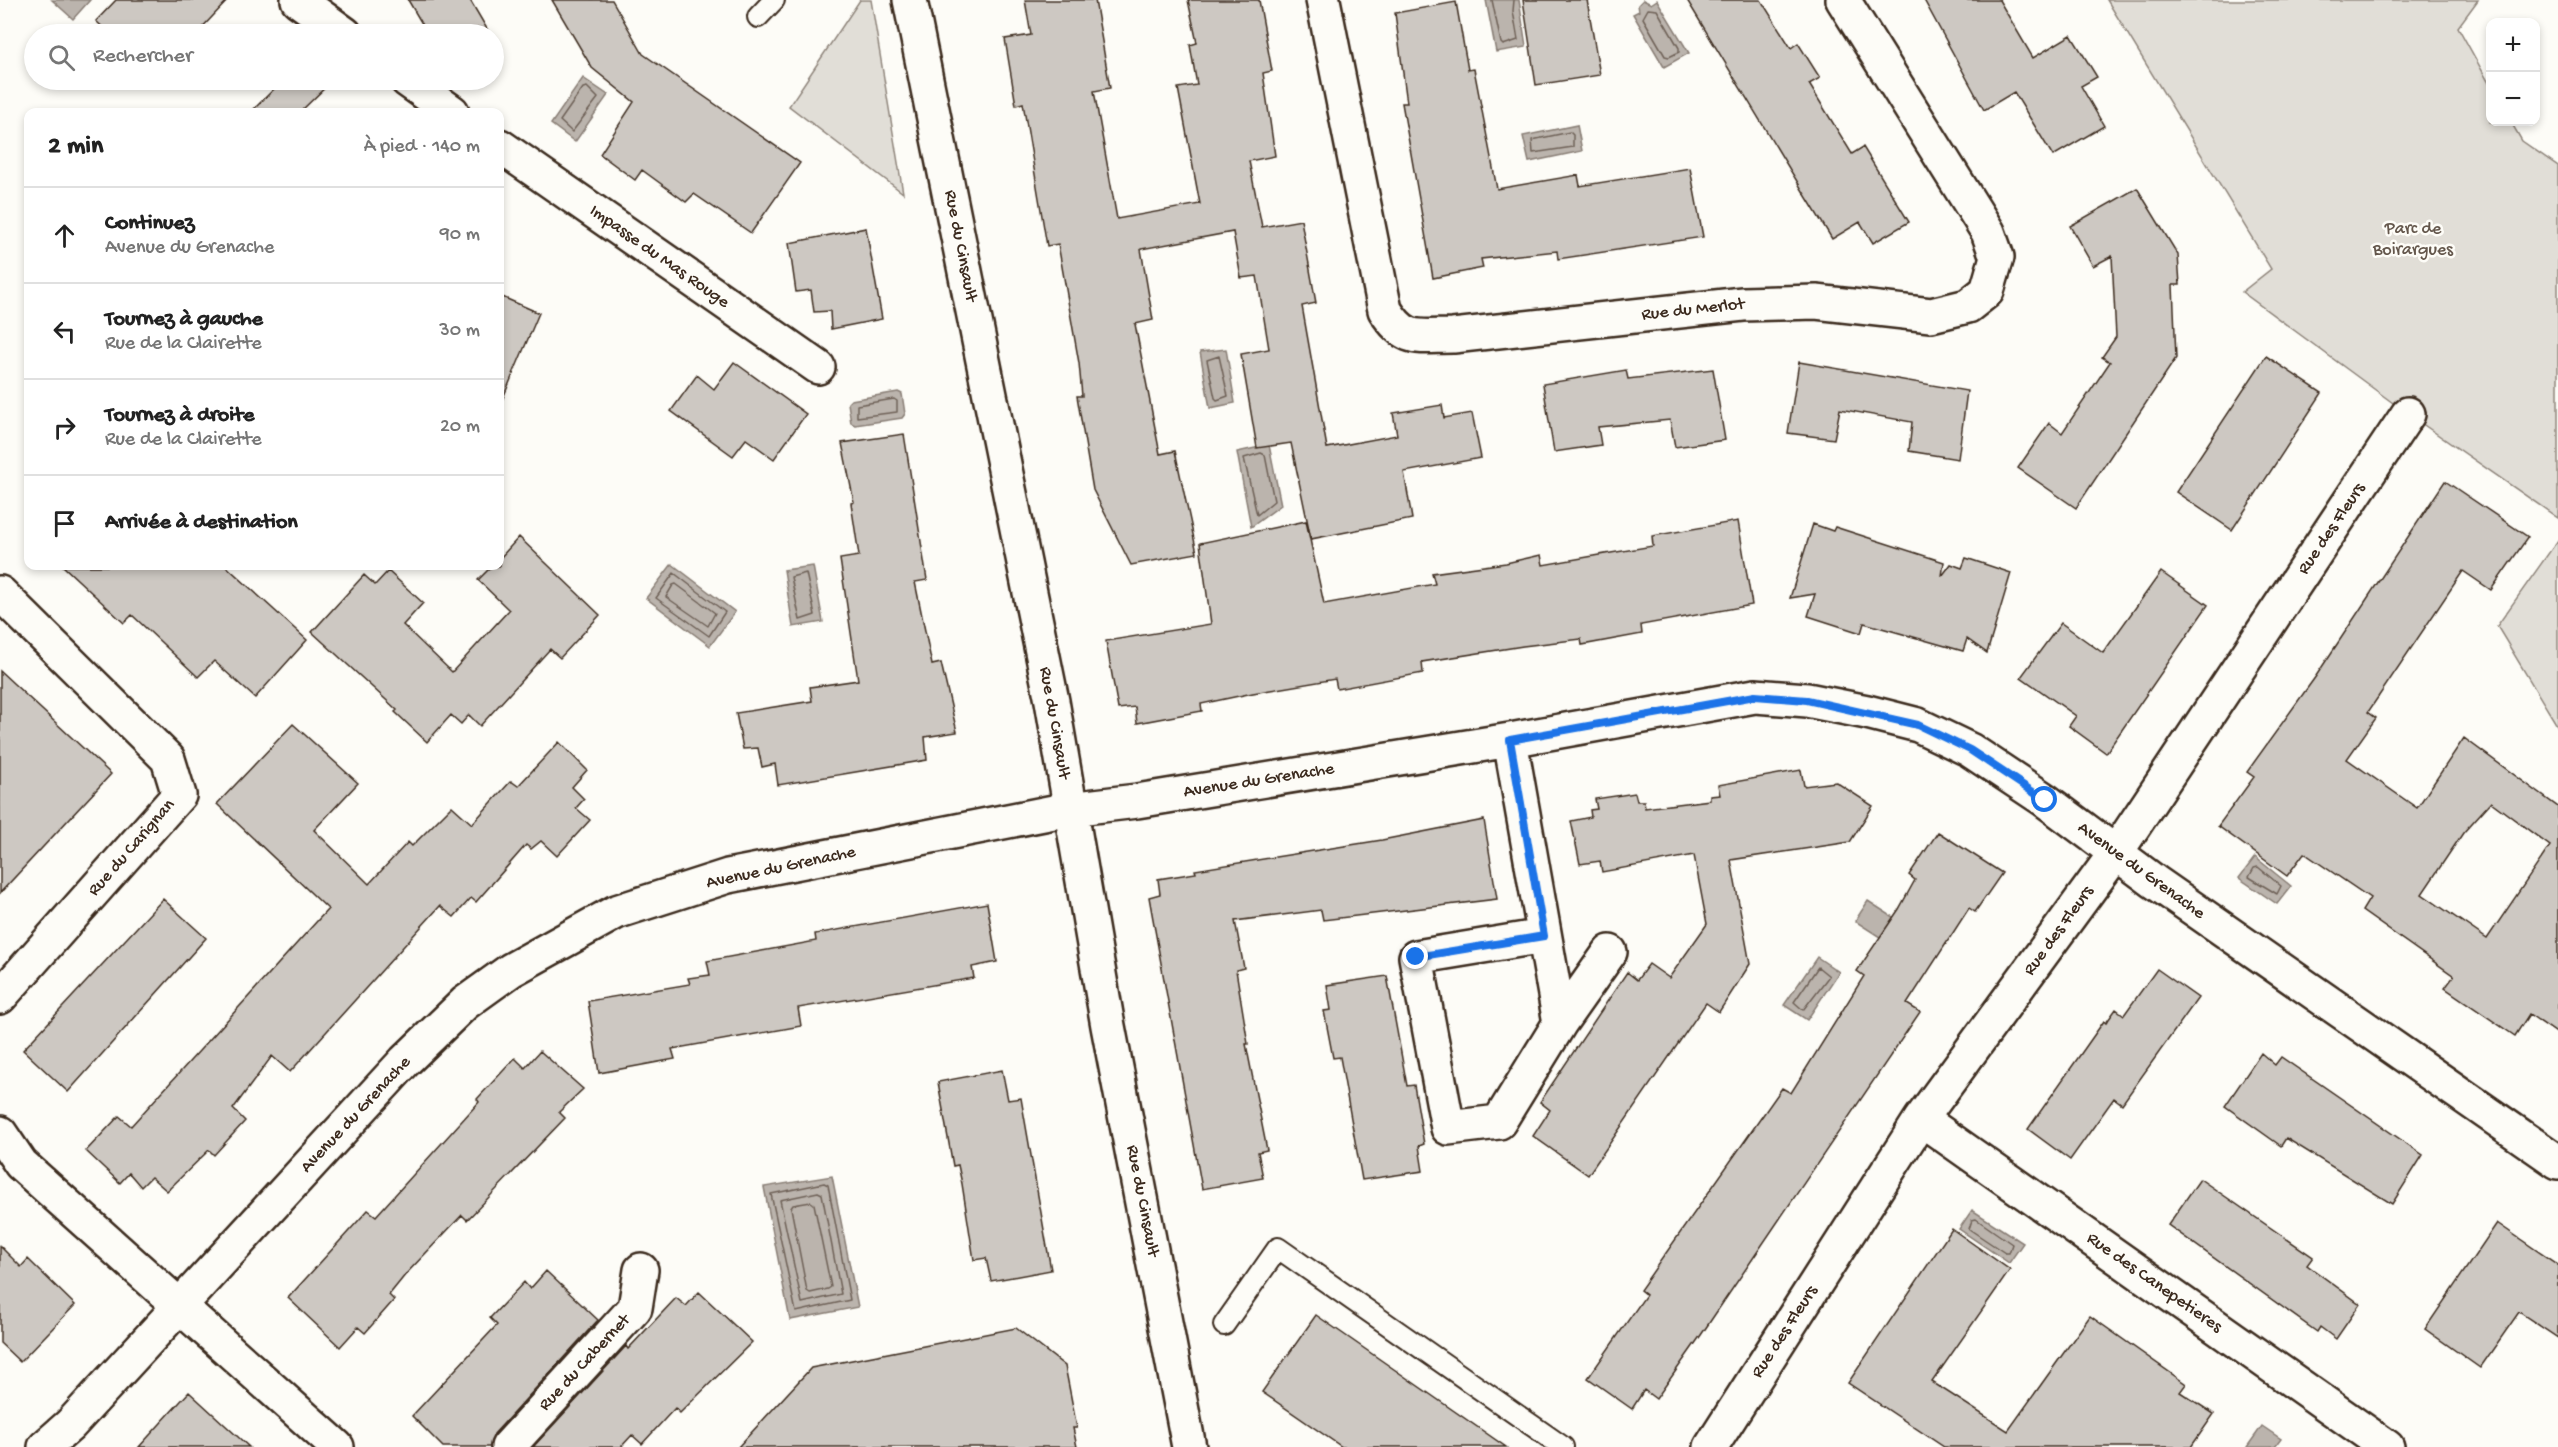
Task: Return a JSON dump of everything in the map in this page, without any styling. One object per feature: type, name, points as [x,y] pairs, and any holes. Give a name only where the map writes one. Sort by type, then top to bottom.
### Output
[{"type":"street","points":[[298,0],[331,24]]},
{"type":"street","name":"Rue du Cinsault","points":[[910,0],[1052,701],[1069,809],[1189,1447]]},
{"type":"street","name":"Rue du Merlot","points":[[1323,0],[1385,310],[1396,328],[1412,336],[1453,336],[1743,304],[1816,302],[1931,315],[1968,306],[1987,291],[1997,257],[1988,232],[1842,0]]},
{"type":"street","points":[[421,90],[446,108]]},
{"type":"street","name":"Impasse du Mas Rouge","points":[[504,149],[818,367]]},
{"type":"street","name":"Rue des Fleurs","points":[[1711,1447],[1921,1119],[2115,854],[2408,414]]},
{"type":"street","name":"Rue du Carignan","points":[[0,593],[168,759],[179,795],[0,997]]},
{"type":"street","name":"Avenue du Grenache","points":[[45,1447],[70,1425],[405,1061],[465,1003],[512,970],[616,912],[728,876],[1069,809],[1137,801],[1510,740],[1755,696],[1807,700],[1918,725],[1970,750],[2045,800],[2115,854],[2558,1162]]},
{"type":"street","points":[[1510,740],[1560,1023]]},
{"type":"street","points":[[1544,936],[1416,957],[1448,1128],[1499,1122],[1560,1023],[1610,952]]},
{"type":"street","name":"Rue des Canepetieres","points":[[1921,1119],[2386,1447]]},
{"type":"street","points":[[0,1133],[21,1164],[337,1447]]},
{"type":"street","name":"Rue du Cabernet","points":[[508,1447],[635,1308],[641,1270]]},
{"type":"lane","points":[[758,17],[774,0]]},
{"type":"lane","points":[[1224,1325],[1278,1248],[1563,1447]]},
{"type":"green space","points":[[860,0],[871,0],[903,193],[789,106]]},
{"type":"green space","name":"Parc de Boirargues","points":[[2107,0],[2478,0],[2458,27],[2486,78],[2486,126],[2513,126],[2522,141],[2558,166],[2558,518],[2408,414],[2242,292],[2271,269]]},
{"type":"green space","points":[[2558,540],[2558,727],[2497,626]]},
{"type":"water","points":[[52,0],[90,0],[73,19]]},
{"type":"water","points":[[1486,0],[1519,0],[1526,47],[1496,52]]},
{"type":"water","points":[[1643,0],[1651,4],[1657,0],[1689,53],[1664,67],[1633,14],[1639,11],[1638,5]]},
{"type":"water","points":[[583,78],[608,95],[575,142],[551,124]]},
{"type":"water","points":[[1577,125],[1582,151],[1529,162],[1523,136]]},
{"type":"water","points":[[1226,349],[1235,403],[1210,408],[1200,352]]},
{"type":"water","points":[[898,392],[902,394],[905,414],[902,418],[855,425],[851,423],[848,403],[851,400]]},
{"type":"water","points":[[1269,445],[1281,505],[1251,527],[1237,452]]},
{"type":"water","points":[[672,564],[735,612],[710,646],[646,598]]},
{"type":"water","points":[[813,566],[823,622],[793,627],[784,570]]},
{"type":"water","points":[[2255,857],[2291,886],[2277,904],[2239,878]]},
{"type":"water","points":[[1868,901],[1913,930],[1900,950],[1855,921]]},
{"type":"water","points":[[1817,957],[1839,972],[1807,1020],[1784,1005]]},
{"type":"water","points":[[832,1176],[858,1307],[790,1320],[764,1187]]},
{"type":"water","points":[[1972,1210],[2023,1243],[2009,1263],[1959,1229]]},
{"type":"water","points":[[2262,1426],[2281,1439],[2275,1447],[2247,1447]]},
{"type":"building","points":[[116,0],[228,0],[205,24],[99,24],[96,21]]},
{"type":"building","points":[[408,0],[470,0],[484,24],[422,24]]},
{"type":"building","points":[[552,0],[612,0],[643,54],[800,163],[751,233],[694,194],[686,202],[642,170],[635,180],[600,154],[634,102],[592,68]]},
{"type":"building","points":[[1025,0],[1095,0],[1110,88],[1094,91],[1117,219],[1200,204],[1178,88],[1197,85],[1190,45],[1197,43],[1188,0],[1259,0],[1272,71],[1263,73],[1275,156],[1249,161],[1262,227],[1301,220],[1316,303],[1302,306],[1327,448],[1397,435],[1393,413],[1442,405],[1444,418],[1472,413],[1481,458],[1404,472],[1412,519],[1311,539],[1291,443],[1257,448],[1241,354],[1269,349],[1257,276],[1241,278],[1233,232],[1141,249],[1153,320],[1135,324],[1160,454],[1175,451],[1197,553],[1131,565],[1093,490],[1077,396],[1082,396],[1079,363],[1058,244],[1047,246],[1023,103],[1016,105],[1005,39],[1031,35]]},
{"type":"building","points":[[1523,0],[1587,0],[1600,75],[1536,85]]},
{"type":"building","points":[[1687,0],[1761,0],[1791,48],[1798,43],[1820,78],[1809,84],[1852,154],[1863,147],[1909,222],[1873,243],[1860,222],[1832,239]]},
{"type":"building","points":[[1924,0],[1999,0],[2033,58],[2071,35],[2097,77],[2081,86],[2104,126],[2053,156],[2014,92],[1984,110]]},
{"type":"building","points":[[1456,2],[1468,70],[1474,69],[1497,189],[1578,175],[1580,186],[1690,168],[1703,237],[1558,259],[1557,251],[1481,259],[1483,268],[1433,278],[1402,103],[1407,103],[1395,13]]},
{"type":"building","points":[[273,90],[323,90],[304,108],[255,108]]},
{"type":"building","points":[[2137,188],[2178,255],[2180,285],[2173,285],[2176,358],[2076,508],[2018,468],[2049,423],[2062,433],[2110,362],[2102,357],[2116,337],[2112,256],[2093,266],[2070,226]]},
{"type":"building","points":[[866,228],[882,319],[831,329],[830,311],[814,312],[811,290],[796,292],[789,243]]},
{"type":"building","points":[[504,298],[539,313],[504,396]]},
{"type":"building","points":[[2266,356],[2322,393],[2232,530],[2176,492]]},
{"type":"building","points":[[734,362],[806,414],[774,459],[746,439],[733,456],[671,411],[697,375],[714,389]]},
{"type":"building","points":[[1799,362],[1967,391],[1958,459],[1909,451],[1912,422],[1840,409],[1834,439],[1788,433]]},
{"type":"building","points":[[1713,369],[1725,440],[1675,447],[1670,420],[1598,427],[1601,445],[1554,452],[1543,384],[1626,370],[1628,379]]},
{"type":"building","points":[[904,434],[927,580],[915,582],[932,665],[941,663],[957,732],[925,737],[927,760],[778,785],[775,764],[762,767],[758,748],[743,749],[736,713],[812,701],[810,687],[858,680],[840,559],[859,556],[851,503],[854,502],[842,443]]},
{"type":"building","points":[[2445,481],[2528,537],[2491,590],[2463,571],[2368,712],[2376,718],[2347,759],[2417,808],[2464,738],[2558,807],[2558,1034],[2529,1014],[2515,1036],[2445,988],[2454,976],[2362,911],[2370,898],[2304,853],[2287,876],[2218,826],[2254,777],[2247,772],[2316,676]],"holes":[[[2491,802],[2550,846],[2487,939],[2422,894],[2463,833]]]},
{"type":"building","points":[[1306,521],[1324,604],[1435,584],[1432,573],[1506,563],[1541,555],[1543,565],[1653,546],[1652,536],[1738,521],[1752,605],[1641,625],[1642,634],[1582,645],[1581,639],[1422,662],[1423,673],[1337,689],[1335,679],[1253,693],[1201,704],[1202,711],[1137,723],[1135,707],[1118,709],[1106,641],[1211,624],[1200,543]]},
{"type":"building","points":[[1813,524],[1833,531],[1835,527],[1944,562],[1942,576],[1951,564],[1962,568],[1966,558],[2011,573],[1987,653],[1967,639],[1963,651],[1864,623],[1861,633],[1808,616],[1815,594],[1790,598]]},
{"type":"building","points":[[519,537],[600,615],[560,658],[550,649],[480,726],[469,715],[461,724],[451,715],[427,742],[395,712],[397,710],[312,632],[364,575],[375,585],[388,571],[423,603],[403,625],[452,672],[509,610],[478,580],[488,570],[504,570],[504,554]]},
{"type":"building","points":[[67,570],[230,570],[307,640],[255,698],[214,661],[198,677],[132,615],[124,623]]},
{"type":"building","points":[[2161,572],[2208,605],[2106,753],[2069,726],[2076,716],[2021,677],[2061,623],[2103,653]]},
{"type":"building","points":[[0,671],[111,774],[0,893]]},
{"type":"building","points":[[293,724],[358,783],[314,830],[369,884],[408,842],[412,846],[452,806],[472,824],[511,781],[518,786],[559,742],[587,770],[572,787],[584,799],[576,808],[590,820],[557,856],[541,841],[531,849],[526,845],[476,902],[471,898],[454,917],[440,906],[290,1072],[272,1056],[233,1109],[245,1121],[214,1155],[209,1150],[167,1191],[151,1177],[141,1187],[129,1173],[120,1183],[86,1151],[119,1116],[131,1126],[328,909],[217,804]]},
{"type":"building","points":[[1801,770],[1804,786],[1836,782],[1873,806],[1850,842],[1731,860],[1750,964],[1719,1012],[1706,1003],[1588,1175],[1533,1136],[1550,1110],[1540,1102],[1627,972],[1637,980],[1649,964],[1669,978],[1707,924],[1694,855],[1602,872],[1600,861],[1580,864],[1571,821],[1591,817],[1590,810],[1597,809],[1595,799],[1635,793],[1637,801],[1644,801],[1645,808],[1710,800],[1710,796],[1720,795],[1718,785]]},
{"type":"building","points":[[1484,820],[1497,899],[1323,920],[1321,910],[1235,921],[1244,968],[1236,970],[1248,1044],[1246,1044],[1267,1150],[1258,1152],[1263,1178],[1202,1189],[1149,897],[1160,894],[1158,879],[1196,873],[1195,870],[1382,840]]},
{"type":"building","points":[[1938,832],[2002,873],[1975,912],[1969,908],[1907,1004],[1920,1012],[1701,1335],[1656,1399],[1644,1390],[1632,1409],[1588,1378],[1646,1295],[1640,1290],[1782,1088],[1791,1093],[1864,976],[1857,971],[1899,909],[1915,880],[1909,875]]},
{"type":"building","points":[[163,899],[206,938],[68,1092],[23,1050]]},
{"type":"building","points":[[987,903],[997,962],[972,967],[974,978],[798,1008],[801,1026],[672,1049],[675,1059],[599,1073],[588,1001],[690,984],[688,978],[710,975],[707,961],[816,941],[815,934]]},
{"type":"building","points":[[2157,969],[2198,998],[2122,1104],[2114,1098],[2070,1160],[2028,1129],[2104,1021],[2106,1023],[2116,1009],[2124,1015]]},
{"type":"building","points":[[1387,976],[1407,1086],[1414,1085],[1424,1144],[1419,1146],[1423,1171],[1362,1180],[1340,1057],[1333,1058],[1324,1011],[1331,1010],[1327,985]]},
{"type":"building","points":[[540,1051],[583,1089],[559,1112],[565,1118],[467,1220],[462,1215],[406,1274],[389,1295],[394,1300],[365,1333],[358,1327],[340,1347],[288,1298],[368,1210],[376,1216],[479,1102],[477,1099],[515,1058],[525,1068]]},
{"type":"building","points":[[2261,1053],[2275,1065],[2281,1057],[2423,1155],[2392,1204],[2286,1138],[2281,1146],[2225,1106]]},
{"type":"building","points":[[1002,1070],[1008,1100],[1021,1098],[1051,1270],[991,1281],[986,1258],[974,1260],[962,1184],[958,1165],[953,1166],[938,1082]]},
{"type":"building","points":[[2200,1179],[2313,1257],[2307,1265],[2360,1304],[2336,1339],[2320,1327],[2317,1332],[2168,1225]]},
{"type":"building","points":[[2497,1223],[2558,1265],[2558,1338],[2519,1312],[2480,1368],[2425,1329]]},
{"type":"building","points":[[1952,1229],[2010,1270],[1932,1382],[2008,1431],[2090,1316],[2186,1384],[2180,1392],[2214,1414],[2191,1447],[1944,1447],[1848,1383]]},
{"type":"building","points":[[0,1246],[21,1267],[28,1259],[75,1305],[20,1362],[0,1343]]},
{"type":"building","points":[[546,1271],[598,1320],[494,1434],[490,1447],[443,1447],[412,1416],[497,1325],[490,1318],[524,1282],[530,1289]]},
{"type":"building","points":[[699,1292],[752,1342],[680,1413],[675,1408],[642,1444],[632,1435],[621,1447],[533,1447],[626,1346],[628,1349],[676,1298],[686,1306]]},
{"type":"building","points":[[1316,1315],[1506,1447],[1342,1447],[1262,1392]]},
{"type":"building","points":[[1016,1328],[1065,1366],[1077,1428],[1073,1428],[1077,1447],[738,1447],[811,1368]]},
{"type":"building","points":[[189,1392],[249,1447],[139,1447]]},
{"type":"route","points":[[1416,957],[1544,936],[1510,740],[1755,696],[1807,700],[1918,725],[1970,750],[2045,800]]}]
